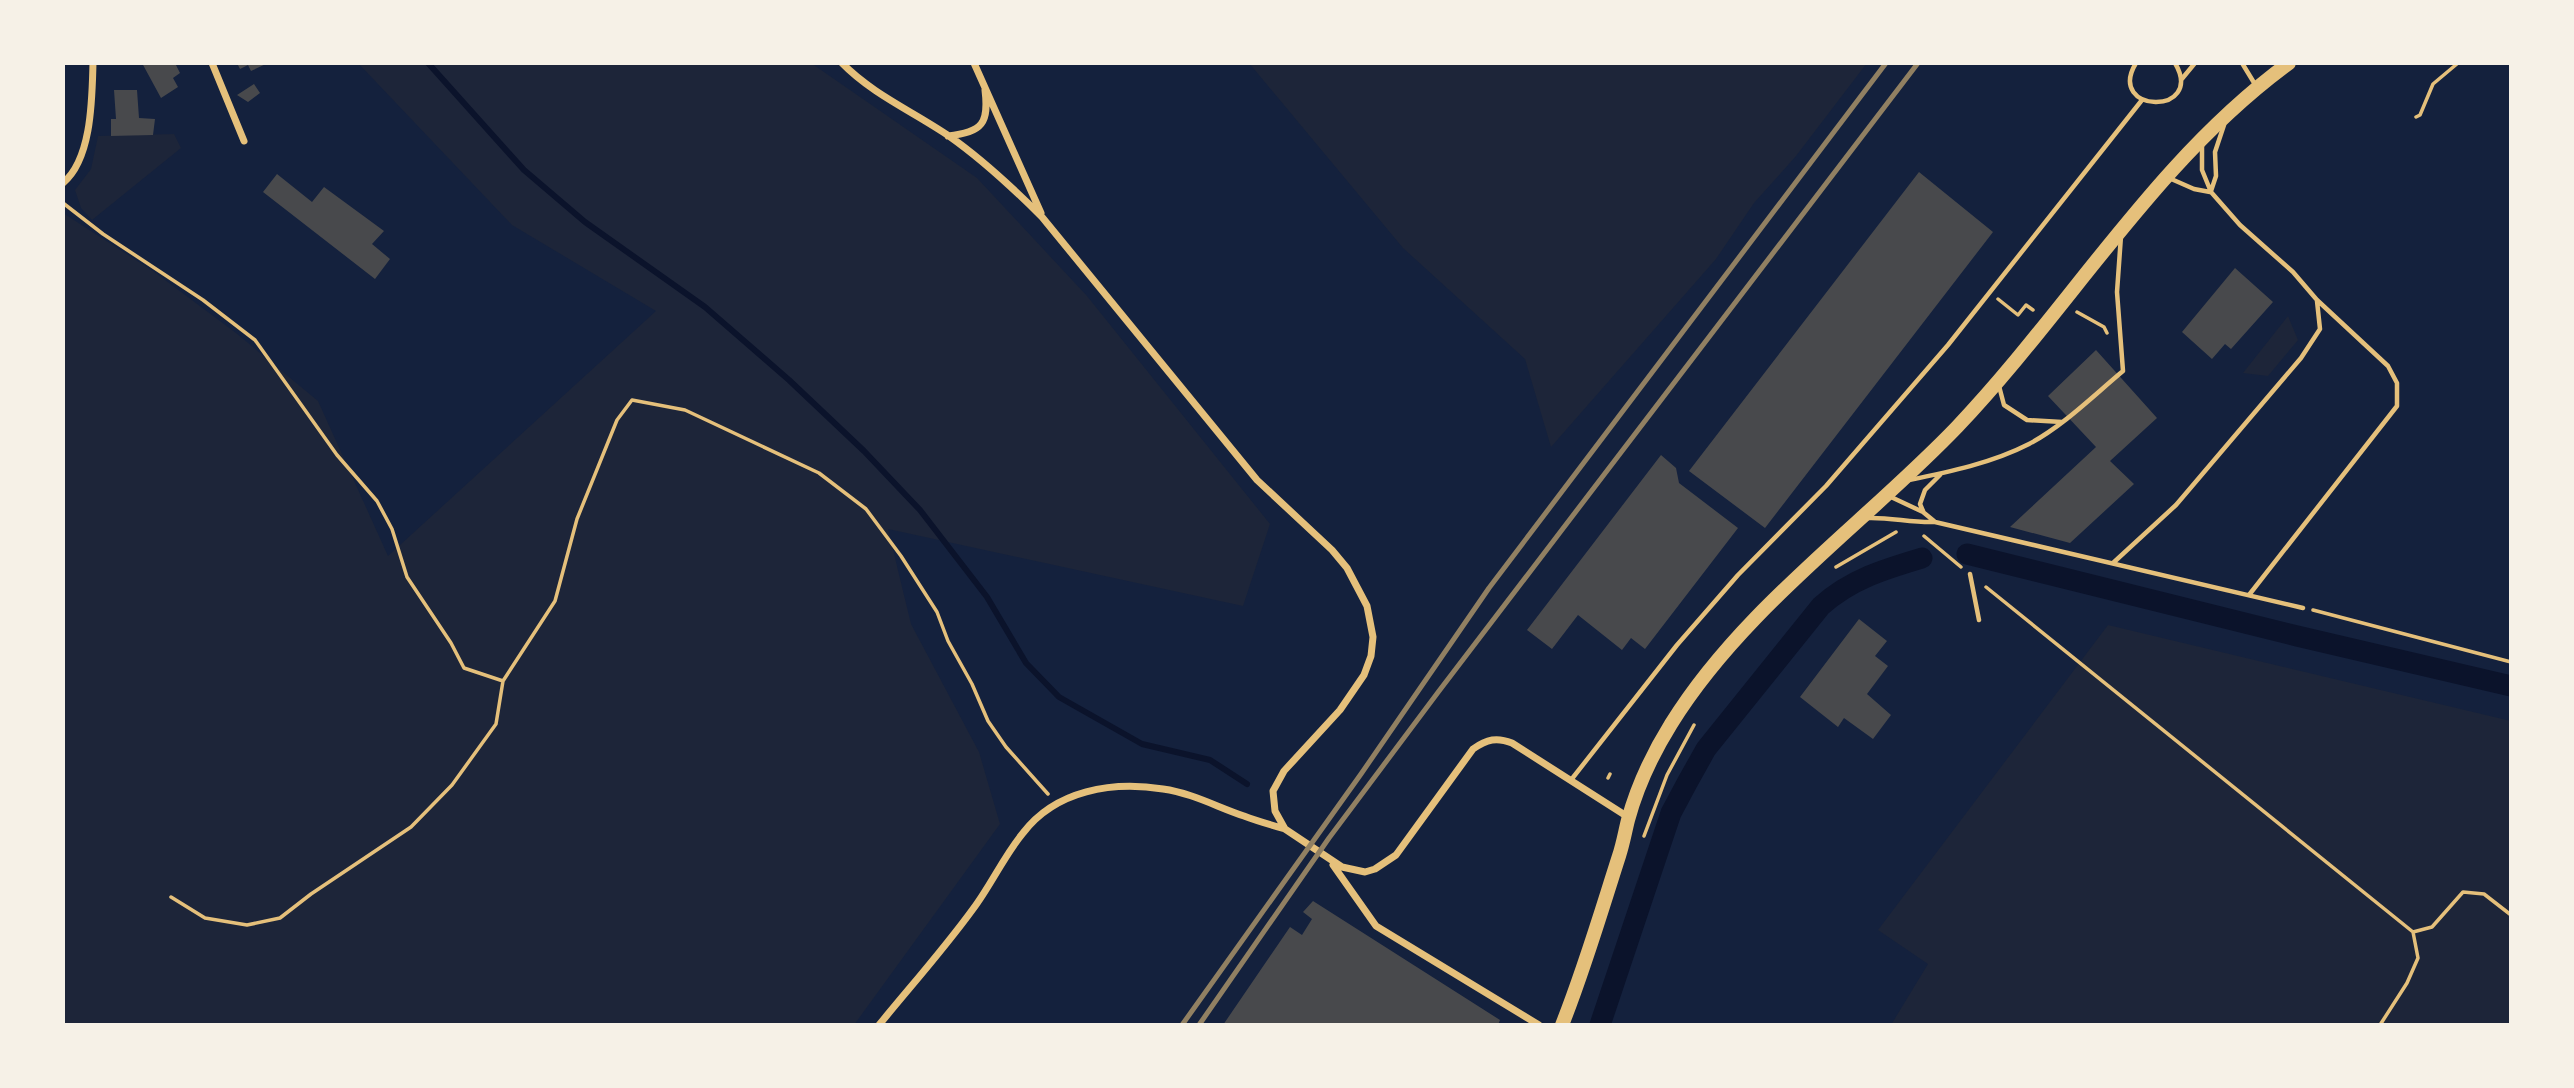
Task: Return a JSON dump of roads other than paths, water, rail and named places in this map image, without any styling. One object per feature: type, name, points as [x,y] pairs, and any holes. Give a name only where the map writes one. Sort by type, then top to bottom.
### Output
[{"type":"main road","points":[[1562,1025],[1622,847],[1628,817],[1650,765],[1672,723],[1709,671],[1773,602],[1865,518],[1998,382],[2166,176],[2227,114],[2288,63]]},
{"type":"street","points":[[63,183],[75,172],[85,142],[93,63]]},
{"type":"street","points":[[212,63],[244,141]]},
{"type":"street","points":[[842,63],[899,106],[948,136],[1003,178],[1042,217],[1257,480],[1347,568],[1367,606],[1373,637],[1371,656],[1364,675],[1340,710],[1284,771],[1273,791],[1275,811],[1285,829]]},
{"type":"street","points":[[974,63],[1042,217]]},
{"type":"street","points":[[948,136],[974,131],[984,121],[987,111],[984,82]]},
{"type":"street","points":[[879,1025],[973,909],[1022,833],[1038,817],[1076,794],[1098,789],[1145,787],[1184,793],[1285,829],[1330,861],[1342,867],[1365,872],[1387,864],[1396,855],[1474,749],[1491,739],[1502,739],[1628,817]]},
{"type":"street","points":[[1330,861],[1377,926],[1539,1025]]},
{"type":"lane","points":[[2136,63],[2131,79],[2136,94],[2142,100],[2159,104],[2174,96],[2181,80],[2196,63]]},
{"type":"lane","points":[[2175,63],[2181,80]]},
{"type":"lane","points":[[2242,63],[2257,88]]},
{"type":"lane","points":[[1571,780],[1677,645],[1738,575],[1826,486],[1948,345],[2142,100]]},
{"type":"lane","points":[[2211,192],[2216,176],[2216,152],[2227,114]]},
{"type":"lane","points":[[2203,138],[2202,170],[2211,192],[2240,225],[2293,272],[2317,300],[2388,366],[2397,383],[2397,406],[2249,595]]},
{"type":"lane","points":[[2166,176],[2175,182],[2211,192]]},
{"type":"lane","points":[[1902,481],[1941,474],[2028,444],[2062,422],[2123,371],[2117,292],[2122,229]]},
{"type":"lane","points":[[2113,563],[2176,505],[2301,358],[2320,329],[2317,300]]},
{"type":"lane","points":[[1998,382],[2004,405],[2027,419],[2062,422]]},
{"type":"lane","points":[[1923,512],[1920,503],[1925,490],[1941,474]]},
{"type":"lane","points":[[1887,495],[1923,512],[1935,522]]},
{"type":"lane","points":[[1865,518],[1886,517],[1910,524],[1935,522],[2303,608]]},
{"type":"lane","points":[[1970,575],[1979,620]]},
{"type":"waterway","points":[[428,63],[524,170],[585,222],[705,307],[789,380],[864,451],[920,510],[987,597],[1026,663],[1059,697],[1142,744],[1210,760],[1247,784]]},
{"type":"waterway","points":[[1967,554],[2511,686]]},
{"type":"waterway","points":[[1600,1025],[1671,813],[1706,749],[1821,606],[1856,582],[1922,558]]},
{"type":"railway","points":[[1182,1025],[1361,774],[1489,588],[1886,63]]},
{"type":"railway","points":[[1199,1025],[1329,838],[1918,63]]}]
